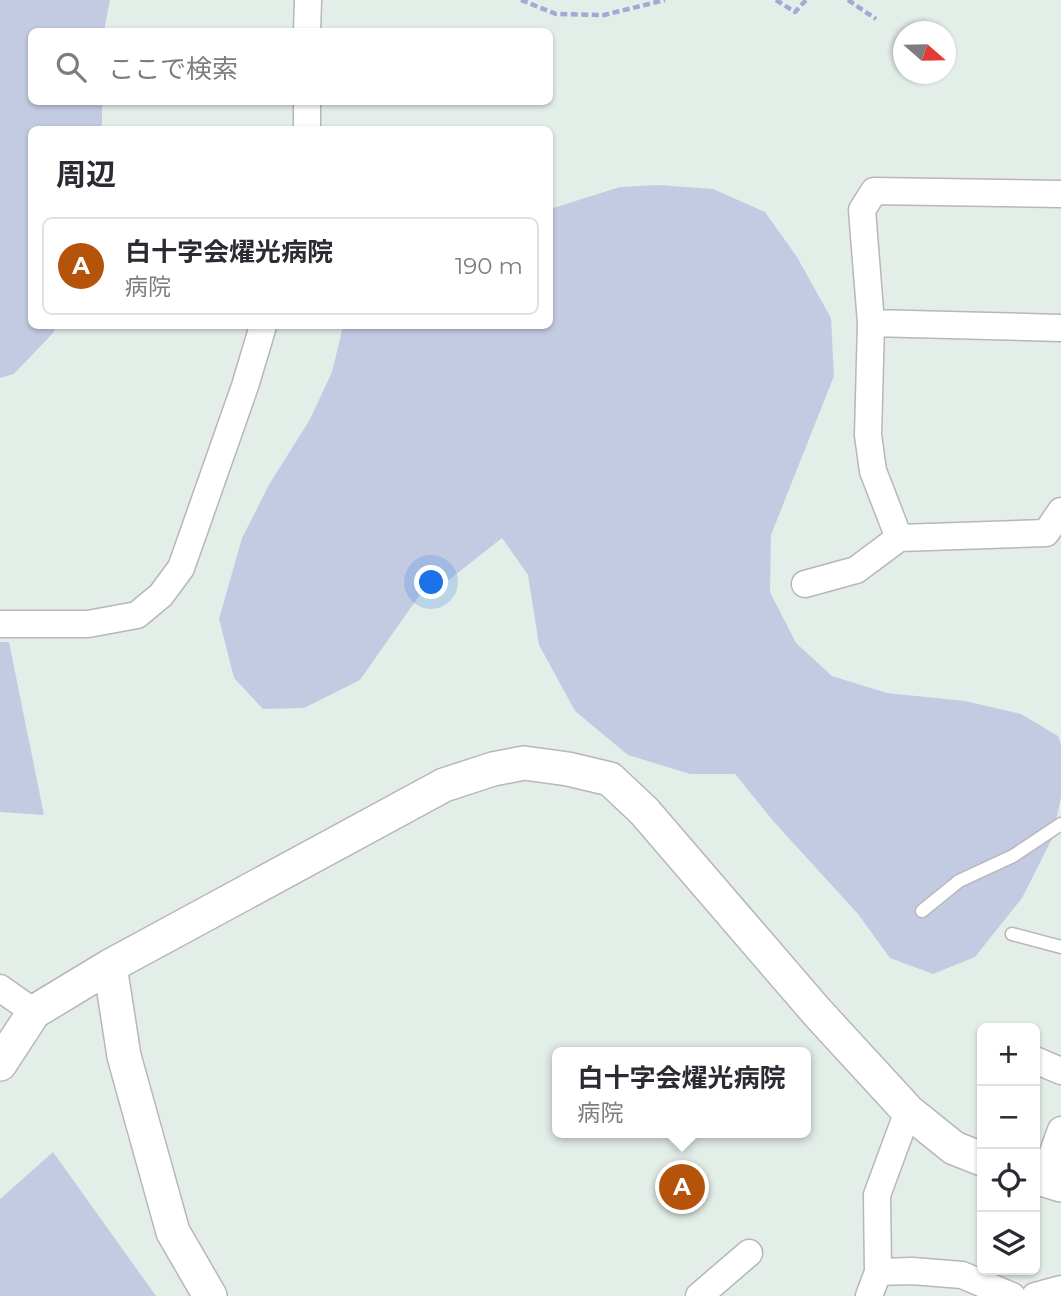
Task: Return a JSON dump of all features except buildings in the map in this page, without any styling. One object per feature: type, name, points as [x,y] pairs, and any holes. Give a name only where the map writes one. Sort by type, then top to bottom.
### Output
[{"type":"street","points":[[307,0],[307,28]]},
{"type":"street","points":[[306,105],[307,126]]},
{"type":"street","points":[[899,538],[873,471],[868,435],[871,323],[862,210],[874,191],[1061,194]]},
{"type":"street","points":[[871,323],[1061,328]]},
{"type":"street","points":[[0,624],[88,624],[137,615],[161,595],[181,568],[245,386],[262,329]]},
{"type":"street","points":[[805,584],[856,570],[899,538],[1046,533],[1059,516]]},
{"type":"street","points":[[0,1064],[34,1012],[110,966],[444,785],[493,769],[524,763],[568,769],[610,779],[645,811],[817,1012],[908,1111],[954,1148],[977,1157]]},
{"type":"street","points":[[110,966],[124,1056],[173,1232],[210,1296]]},
{"type":"street","points":[[0,988],[34,1012]]},
{"type":"street","points":[[1040,1062],[1061,1071]]},
{"type":"street","points":[[908,1111],[877,1195],[873,1284],[912,1271],[962,1275],[1012,1296]]},
{"type":"street","points":[[1046,1181],[1061,1130]]},
{"type":"street","points":[[699,1296],[748,1253]]},
{"type":"street","points":[[1035,1296],[1061,1289]]},
{"type":"lane","points":[[922,911],[959,881],[1013,856],[1061,824]]},
{"type":"lane","points":[[1012,934],[1061,947]]},
{"type":"path","points":[[521,0],[556,14],[604,15],[665,0]]},
{"type":"path","points":[[776,0],[795,12],[806,0]]},
{"type":"path","points":[[848,0],[876,19]]},
{"type":"shaded area","points":[[0,0],[110,0],[105,28],[28,28],[28,105],[102,105],[102,126],[28,126],[28,329],[55,329],[14,374],[0,378]]},
{"type":"shaded area","points":[[658,185],[713,189],[765,212],[797,257],[831,318],[834,376],[771,535],[770,592],[796,643],[832,676],[887,693],[965,701],[1021,714],[1058,736],[1061,744],[1061,797],[1052,839],[1022,898],[975,957],[933,974],[890,958],[858,914],[774,822],[735,774],[690,774],[628,755],[575,711],[539,645],[528,575],[502,538],[450,579],[419,596],[360,680],[304,708],[263,709],[234,678],[219,619],[242,538],[270,483],[309,421],[332,372],[342,329],[553,329],[553,208],[620,187]]},
{"type":"shaded area","points":[[0,642],[9,642],[44,815],[0,812]]},
{"type":"shaded area","points":[[53,1152],[156,1296],[0,1296],[0,1199]]},
{"type":"place","name":"白十字会燿光病院","points":[[682,1187]]}]
